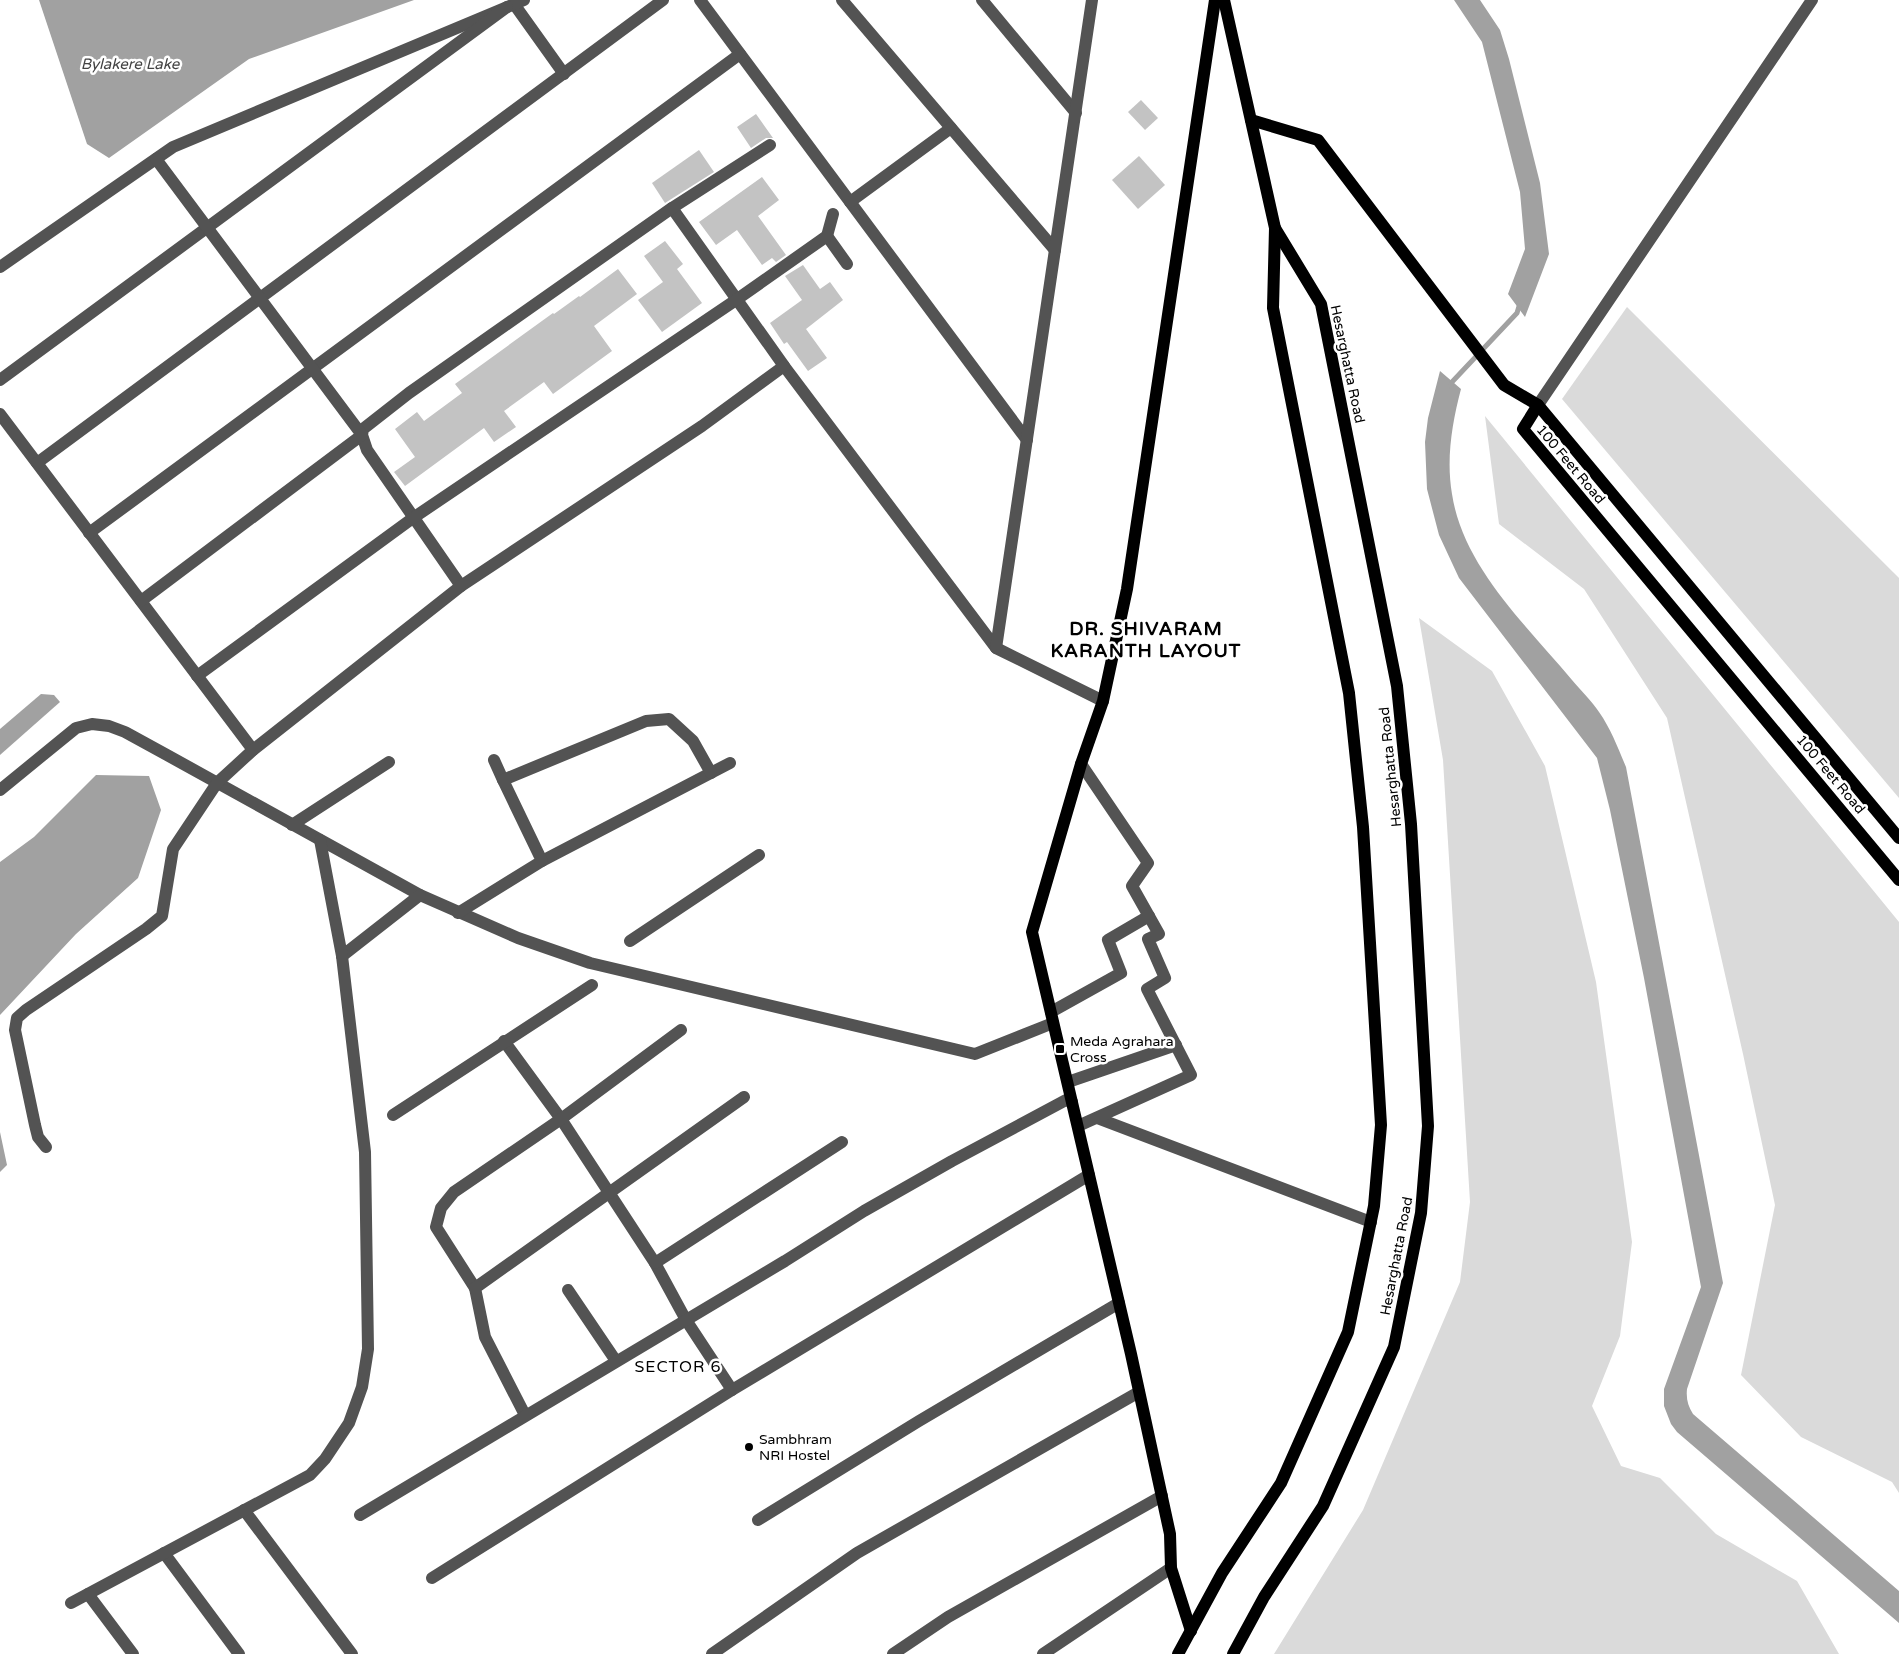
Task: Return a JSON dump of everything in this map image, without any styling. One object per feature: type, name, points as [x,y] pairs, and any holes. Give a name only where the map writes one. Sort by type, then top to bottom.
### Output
[{"type":"main road","points":[[1191,1631],[1171,1568],[1170,1534],[1162,1496],[1032,932],[1081,764],[1104,701],[1127,589],[1215,0]]},
{"type":"main road","points":[[1178,1654],[1222,1573],[1281,1483],[1348,1332],[1374,1206],[1381,1125],[1363,827],[1349,693],[1273,308],[1275,228],[1224,0]]},
{"type":"main road","points":[[1251,120],[1318,140],[1504,386],[1538,405]]},
{"type":"main road","name":"Hesarghatta Road","points":[[1233,1654],[1264,1597],[1323,1506],[1394,1347],[1422,1213],[1428,1126],[1411,824],[1397,686],[1321,304],[1275,228]]},
{"type":"main road","name":"100 Feet Road","points":[[1899,838],[1538,405],[1523,429],[1899,880]]},
{"type":"street","points":[[37,463],[663,0]]},
{"type":"street","points":[[700,0],[1027,440]]},
{"type":"street","points":[[842,0],[1055,250]]},
{"type":"street","points":[[982,0],[1076,113]]},
{"type":"street","points":[[996,648],[1092,0]]},
{"type":"street","points":[[1538,405],[1812,0]]},
{"type":"street","points":[[515,4],[564,74]]},
{"type":"street","points":[[0,267],[173,147],[515,4]]},
{"type":"street","points":[[0,380],[515,4]]},
{"type":"street","points":[[89,533],[740,54]]},
{"type":"street","points":[[850,202],[951,128]]},
{"type":"street","points":[[140,601],[362,436],[363,429],[409,393],[672,208],[770,145]]},
{"type":"street","points":[[156,160],[362,436],[367,450],[461,586]]},
{"type":"street","points":[[672,208],[784,366],[996,648],[1104,701]]},
{"type":"street","points":[[197,676],[413,518],[736,300],[827,236],[833,214]]},
{"type":"street","points":[[827,236],[847,264]]},
{"type":"street","points":[[46,1147],[38,1137],[35,1125],[15,1030],[17,1018],[26,1010],[146,930],[162,916],[174,849],[217,783],[253,750],[461,586],[702,426],[784,366]]},
{"type":"street","points":[[0,414],[253,750]]},
{"type":"street","points":[[503,780],[646,721],[669,719],[693,741],[711,773]]},
{"type":"street","points":[[0,790],[76,728],[92,724],[117,728],[420,895],[518,938],[590,962],[975,1054],[1052,1017],[1121,973],[1108,940],[1150,916]]},
{"type":"street","points":[[494,760],[542,861]]},
{"type":"street","points":[[292,825],[389,762]]},
{"type":"street","points":[[458,913],[542,861],[730,763]]},
{"type":"street","points":[[1078,1126],[1191,1075],[1147,989],[1165,978],[1148,939],[1159,934],[1132,886],[1148,863],[1081,764]]},
{"type":"street","points":[[71,1603],[310,1474],[338,1442],[349,1423],[362,1387],[368,1349],[365,1152],[342,956],[320,840]]},
{"type":"street","points":[[630,941],[759,855]]},
{"type":"street","points":[[342,956],[420,895]]},
{"type":"street","points":[[393,1115],[592,985]]},
{"type":"street","points":[[525,1415],[485,1337],[475,1288],[436,1227],[441,1208],[454,1192],[561,1119],[681,1030]]},
{"type":"street","points":[[504,1041],[561,1119],[610,1194],[655,1263],[686,1320],[732,1390]]},
{"type":"street","points":[[1068,1082],[1176,1045]]},
{"type":"street","points":[[475,1288],[610,1194],[744,1097]]},
{"type":"street","points":[[360,1515],[864,1211],[1066,1100],[1072,1102]]},
{"type":"street","points":[[1096,1118],[1371,1222]]},
{"type":"street","points":[[655,1263],[842,1142]]},
{"type":"street","points":[[432,1578],[732,1390],[1089,1175]]},
{"type":"street","points":[[568,1290],[616,1361]]},
{"type":"street","points":[[758,1520],[919,1421],[1119,1303]]},
{"type":"street","points":[[712,1654],[857,1553],[1139,1392]]},
{"type":"street","points":[[893,1654],[948,1617],[1162,1496]]},
{"type":"street","points":[[244,1510],[352,1654]]},
{"type":"street","points":[[164,1553],[239,1654]]},
{"type":"street","points":[[1043,1654],[1171,1568]]},
{"type":"street","points":[[88,1594],[132,1654]]},
{"type":"shaded area","points":[[1627,307],[1899,578],[1899,798],[1562,399]]},
{"type":"shaded area","points":[[1485,416],[1899,922],[1899,1493],[1892,1482],[1801,1437],[1741,1375],[1775,1205],[1667,718],[1584,589],[1499,524]]},
{"type":"shaded area","points":[[1419,618],[1492,671],[1545,766],[1596,982],[1632,1242],[1620,1336],[1592,1406],[1621,1466],[1660,1478],[1716,1534],[1797,1581],[1839,1654],[1274,1654],[1363,1510],[1460,1282],[1470,1202],[1443,760]]},
{"type":"water","name":"Bylakere Lake","points":[[39,0],[414,0],[249,59],[109,158],[87,144]]},
{"type":"water","points":[[1454,0],[1480,0],[1500,30],[1540,183],[1549,254],[1525,317],[1508,294],[1525,249],[1520,192],[1482,42]]},
{"type":"water","points":[[1440,371],[1461,389],[1453,428],[1450,454],[1450,481],[1458,521],[1469,546],[1483,571],[1517,617],[1596,708],[1611,732],[1626,767],[1723,1283],[1687,1389],[1689,1405],[1693,1414],[1899,1591],[1899,1623],[1677,1432],[1671,1424],[1664,1406],[1664,1389],[1701,1287],[1644,978],[1610,810],[1597,758],[1459,578],[1439,535],[1427,489],[1425,442],[1428,418]]},
{"type":"water","points":[[41,694],[54,695],[60,702],[0,755],[0,729]]},
{"type":"water","points":[[96,775],[149,776],[161,810],[138,878],[76,934],[0,1015],[0,862],[34,837]]},
{"type":"water","points":[[0,1132],[7,1165],[0,1172]]},
{"type":"building","points":[[1141,100],[1158,118],[1145,130],[1128,112]]},
{"type":"building","points":[[756,114],[773,138],[766,138],[751,148],[737,127]]},
{"type":"building","points":[[699,150],[714,172],[665,203],[652,183]]},
{"type":"building","points":[[1139,156],[1165,185],[1138,209],[1112,180]]},
{"type":"building","points":[[762,177],[779,200],[758,216],[786,255],[776,262],[772,258],[762,265],[737,230],[716,245],[699,222]]},
{"type":"building","points":[[665,241],[683,264],[677,269],[702,303],[662,332],[638,300],[663,282],[644,256]]},
{"type":"building","points":[[803,265],[820,289],[830,282],[843,300],[806,329],[827,358],[808,371],[787,342],[784,344],[770,323],[802,300],[785,276]]},
{"type":"building","points":[[618,269],[637,294],[594,326],[612,351],[553,394],[544,382],[504,411],[516,427],[494,442],[484,428],[405,486],[394,472],[415,457],[395,429],[417,412],[424,421],[462,393],[455,384],[553,313],[580,297]]},
{"type":"waterway","points":[[1451,386],[1452,382],[1517,313],[1520,303]]},
{"type":"place","name":"Meda Agrahara Cross","points":[[1060,1049]]},
{"type":"place","name":"Sambhram NRI Hostel","points":[[749,1447]]},
{"type":"district","name":"DR. SHIVARAM KARANTH LAYOUT","points":[[1146,639]]},
{"type":"district","name":"SECTOR 6","points":[[678,1366]]}]
